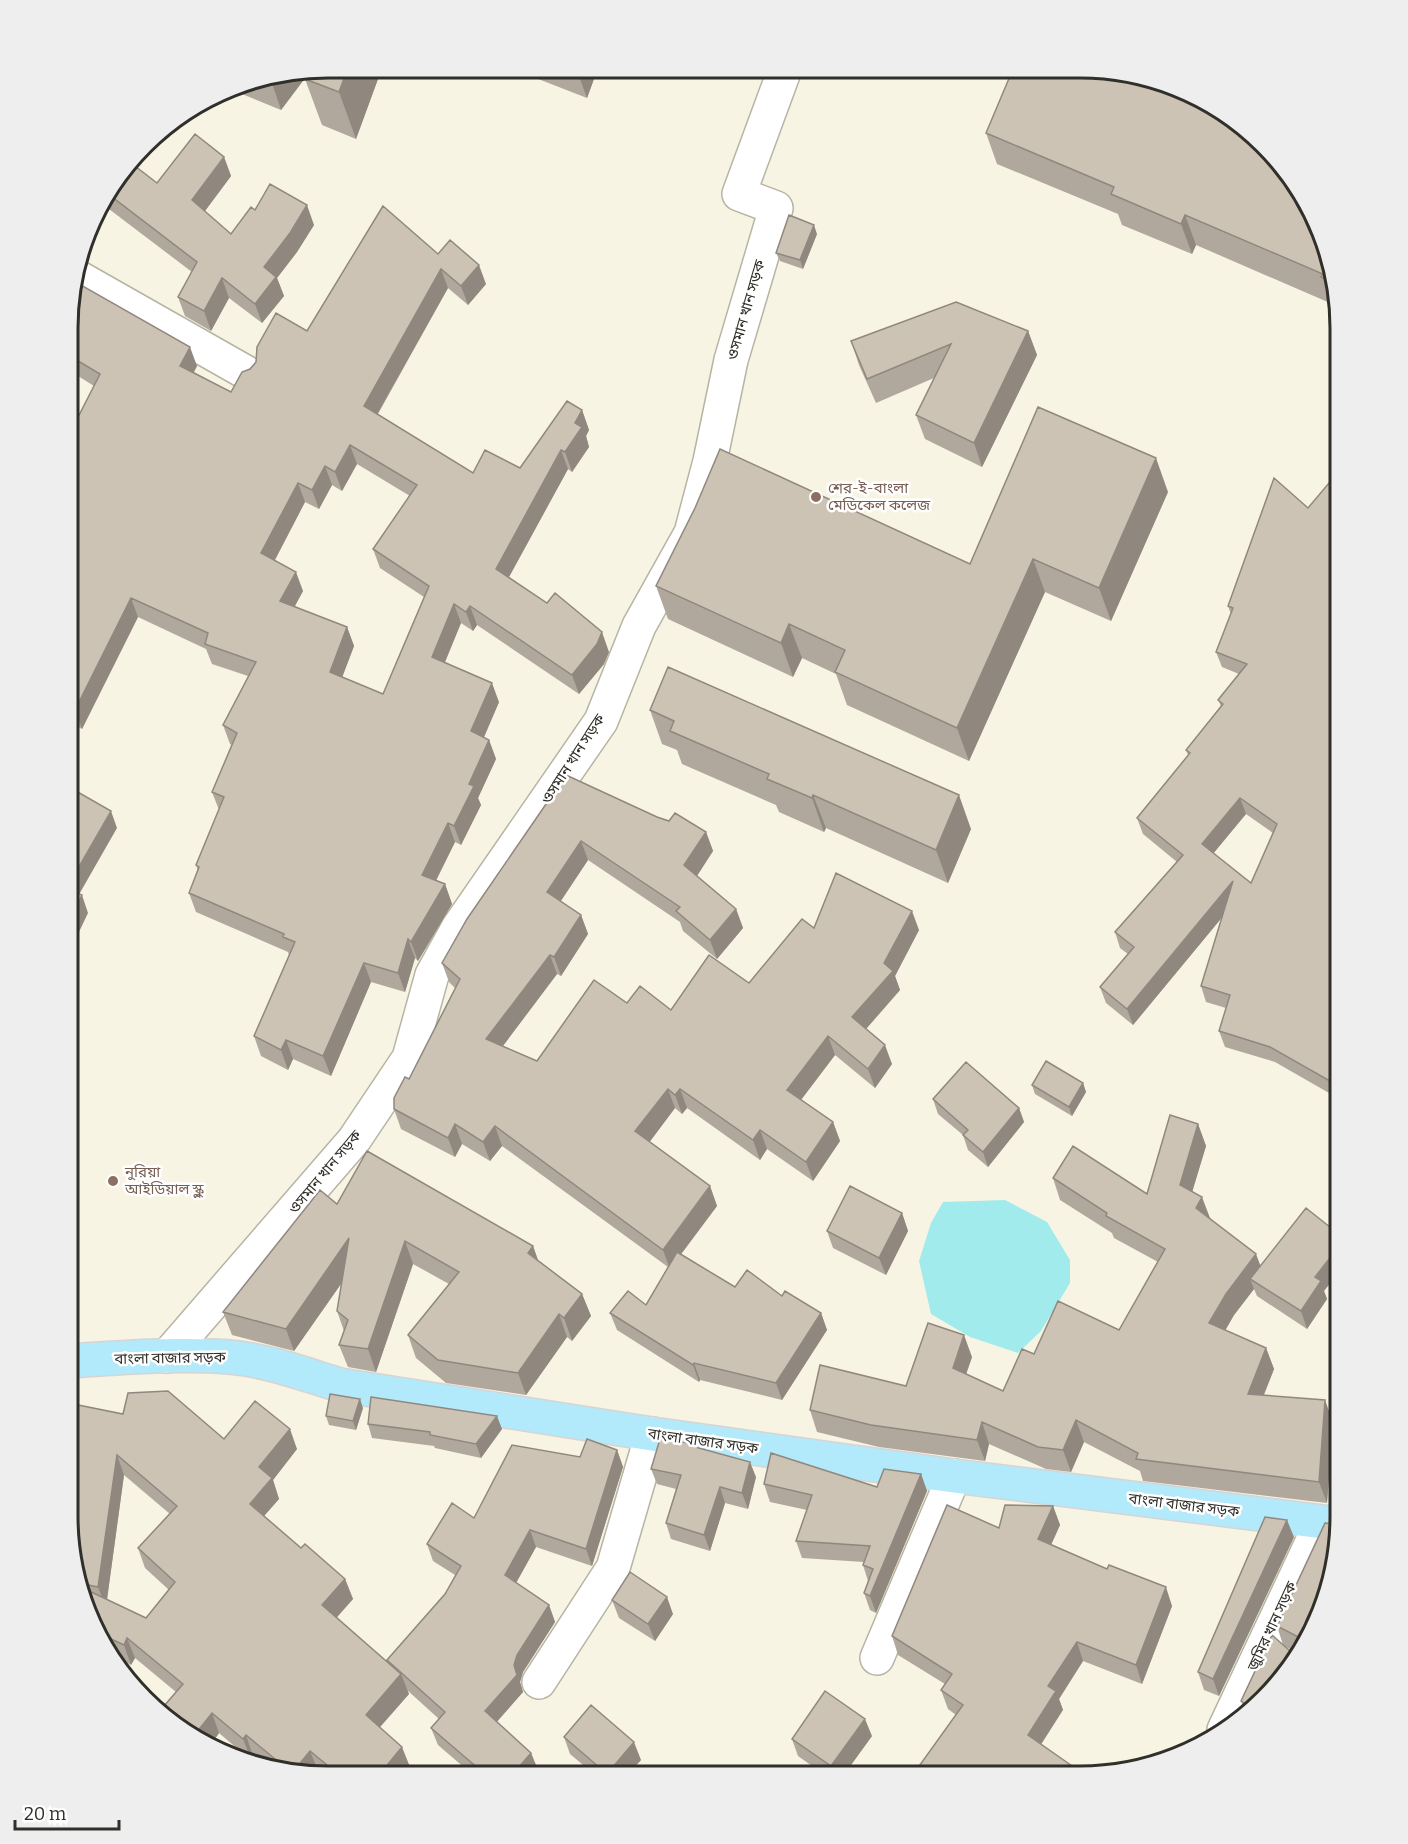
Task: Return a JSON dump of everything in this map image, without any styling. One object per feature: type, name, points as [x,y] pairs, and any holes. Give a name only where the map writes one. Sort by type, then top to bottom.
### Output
[{"type":"main road","name":"বাংলা বাজার সড়ক","points":[[78,1360],[167,1356],[230,1357],[291,1370],[340,1384],[652,1434],[954,1476],[1330,1523]]},
{"type":"street","name":"ওসমান খান সড়ক","points":[[167,1356],[354,1140],[410,1058],[432,975],[458,928],[600,721],[639,626],[691,533],[710,461],[731,360],[776,208],[738,194],[782,78]]},
{"type":"street","points":[[83,280],[247,373]]},
{"type":"street","points":[[539,1682],[613,1568],[652,1434]]},
{"type":"street","points":[[877,1658],[954,1476]]},
{"type":"street","name":"জুমির খান সড়ক","points":[[1232,1714],[1329,1526]]},
{"type":"water","points":[[1005,1200],[1047,1222],[1070,1260],[1070,1283],[1041,1331],[1018,1353],[970,1337],[931,1314],[919,1261],[931,1223],[943,1202]]},
{"type":"building","points":[[344,78],[339,92],[306,79]]},
{"type":"building","points":[[1009,78],[1112,80],[1160,91],[1175,97],[1219,120],[1245,140],[1268,163],[1288,189],[1304,218],[1317,248],[1325,279],[1321,277],[1323,274],[1185,215],[1181,224],[1111,194],[1114,187],[986,133]]},
{"type":"building","points":[[195,134],[224,157],[192,200],[231,234],[251,207],[255,210],[270,184],[307,205],[290,233],[264,267],[276,277],[255,304],[222,278],[204,311],[178,297],[197,262],[114,199],[137,167],[157,183]]},
{"type":"building","points":[[383,206],[438,254],[450,240],[479,265],[461,286],[441,269],[364,406],[473,473],[485,450],[520,468],[567,401],[582,410],[575,423],[582,427],[565,452],[561,450],[496,569],[547,603],[555,593],[602,632],[597,644],[572,675],[470,606],[466,612],[454,604],[432,657],[492,683],[471,731],[489,740],[469,784],[474,786],[454,826],[448,823],[422,875],[445,884],[411,942],[408,939],[398,973],[364,963],[323,1056],[286,1040],[281,1050],[254,1036],[295,942],[283,937],[284,934],[189,893],[199,867],[196,865],[224,797],[212,792],[237,733],[223,725],[256,662],[205,644],[208,633],[131,598],[78,704],[78,417],[100,374],[78,361],[82,286],[190,347],[180,366],[231,392],[242,372],[250,369],[256,362],[257,347],[276,313],[307,331]],"holes":[[[350,445],[417,485],[373,549],[429,586],[383,694],[330,672],[347,627],[280,601],[296,572],[261,553],[298,483],[312,490],[325,466],[335,472]]]},
{"type":"building","points":[[789,215],[814,225],[800,260],[776,253]]},
{"type":"building","points":[[956,302],[1028,331],[974,443],[916,415],[951,344],[867,379],[851,341]]},
{"type":"building","points":[[1038,407],[1156,458],[1099,588],[1033,559],[957,728],[835,672],[845,650],[789,624],[781,643],[656,586],[695,508],[720,449],[970,564]]},
{"type":"building","points":[[1274,478],[1308,508],[1330,482],[1330,1081],[1270,1047],[1219,1031],[1230,995],[1201,986],[1233,881],[1127,1009],[1100,987],[1134,947],[1115,932],[1183,855],[1137,818],[1190,753],[1186,750],[1223,704],[1218,700],[1247,664],[1216,652],[1233,608],[1228,606]],"holes":[[[1240,798],[1277,824],[1251,883],[1202,844]]]},
{"type":"building","points":[[668,667],[959,795],[936,850],[813,795],[812,798],[767,779],[769,774],[670,731],[674,721],[650,710]]},
{"type":"building","points":[[566,775],[657,817],[669,821],[675,813],[706,832],[684,865],[736,909],[710,940],[676,911],[680,907],[581,841],[547,892],[581,915],[554,957],[550,955],[486,1039],[537,1061],[594,980],[627,1003],[640,986],[671,1010],[709,955],[749,983],[802,919],[814,928],[836,873],[912,911],[884,963],[893,971],[852,1017],[885,1045],[868,1069],[828,1036],[787,1090],[833,1122],[806,1162],[760,1130],[753,1140],[680,1089],[675,1095],[668,1089],[635,1131],[710,1186],[663,1250],[495,1126],[483,1142],[455,1124],[448,1138],[394,1109],[394,1098],[405,1077],[409,1079],[460,979],[442,963],[467,919]]},
{"type":"building","points":[[78,792],[111,811],[78,868]]},
{"type":"building","points":[[1046,1061],[1083,1083],[1069,1107],[1032,1085]]},
{"type":"building","points":[[966,1062],[1019,1108],[983,1152],[963,1135],[968,1130],[933,1099]]},
{"type":"building","points":[[1170,1115],[1198,1124],[1180,1185],[1202,1197],[1196,1208],[1256,1254],[1226,1294],[1209,1323],[1266,1348],[1248,1394],[1325,1400],[1319,1482],[1136,1459],[1138,1453],[1076,1420],[1063,1450],[1038,1447],[982,1422],[977,1440],[871,1425],[810,1410],[820,1365],[906,1386],[928,1323],[964,1335],[953,1368],[1003,1391],[1022,1349],[1034,1354],[1058,1301],[1119,1330],[1165,1249],[1106,1216],[1107,1213],[1053,1178],[1073,1146],[1147,1194]]},
{"type":"building","points":[[367,1151],[533,1246],[528,1253],[582,1294],[564,1318],[559,1314],[518,1373],[438,1360],[408,1335],[459,1272],[405,1241],[368,1349],[339,1345],[348,1320],[337,1311],[349,1238],[286,1329],[223,1312],[320,1190],[337,1204]]},
{"type":"building","points":[[850,1186],[902,1213],[879,1258],[827,1231]]},
{"type":"building","points":[[1306,1208],[1330,1227],[1330,1258],[1315,1277],[1321,1281],[1301,1311],[1250,1279]]},
{"type":"building","points":[[677,1252],[735,1287],[747,1270],[782,1296],[785,1291],[821,1313],[776,1383],[694,1363],[693,1365],[610,1313],[628,1291],[646,1305]]},
{"type":"building","points":[[168,1391],[224,1439],[255,1401],[290,1429],[259,1467],[272,1478],[250,1504],[301,1548],[305,1544],[345,1579],[322,1605],[401,1674],[366,1715],[402,1747],[386,1766],[328,1766],[310,1751],[299,1764],[276,1760],[246,1735],[243,1739],[212,1713],[199,1730],[165,1705],[183,1684],[127,1638],[124,1645],[111,1639],[90,1591],[146,1618],[175,1582],[138,1548],[177,1506],[117,1455],[98,1587],[88,1585],[83,1564],[78,1516],[78,1405],[123,1414],[128,1393]]},
{"type":"building","points":[[330,1394],[360,1399],[353,1421],[326,1416]]},
{"type":"building","points":[[371,1397],[497,1416],[476,1444],[430,1435],[430,1432],[368,1424]]},
{"type":"building","points":[[587,1439],[617,1450],[586,1549],[530,1530],[505,1575],[549,1605],[517,1655],[514,1665],[517,1675],[485,1711],[531,1753],[520,1766],[475,1766],[431,1728],[445,1712],[387,1660],[445,1594],[461,1566],[427,1544],[452,1503],[474,1518],[512,1445],[580,1457]]},
{"type":"building","points":[[660,1439],[696,1444],[695,1447],[750,1462],[742,1493],[720,1487],[704,1535],[666,1523],[681,1475],[651,1469]]},
{"type":"building","points":[[771,1453],[877,1487],[884,1469],[921,1474],[870,1596],[864,1593],[873,1569],[863,1565],[870,1546],[796,1541],[812,1495],[764,1484]]},
{"type":"building","points":[[947,1505],[999,1528],[1005,1505],[1053,1506],[1038,1539],[1107,1569],[1109,1565],[1166,1587],[1136,1665],[1077,1642],[1048,1686],[1056,1691],[1028,1735],[1072,1766],[919,1766],[963,1705],[941,1690],[952,1674],[892,1636]]},
{"type":"building","points":[[1265,1517],[1287,1520],[1213,1679],[1198,1672]]},
{"type":"building","points":[[1325,1523],[1330,1524],[1325,1564],[1317,1596],[1304,1626],[1298,1637],[1277,1626]]},
{"type":"building","points":[[630,1572],[667,1597],[648,1624],[612,1600]]},
{"type":"building","points":[[1272,1635],[1290,1651],[1257,1693],[1245,1704],[1241,1701]]},
{"type":"building","points":[[825,1691],[865,1719],[831,1766],[792,1739]]},
{"type":"building","points":[[591,1705],[634,1742],[614,1766],[598,1766],[564,1737]]},
{"type":"place","name":"শের-ই-বাংলা মেডিকেল কলেজ","points":[[816,497]]},
{"type":"place","name":"নুরিয়া আইডিয়াল স্কুল","points":[[113,1181]]}]
